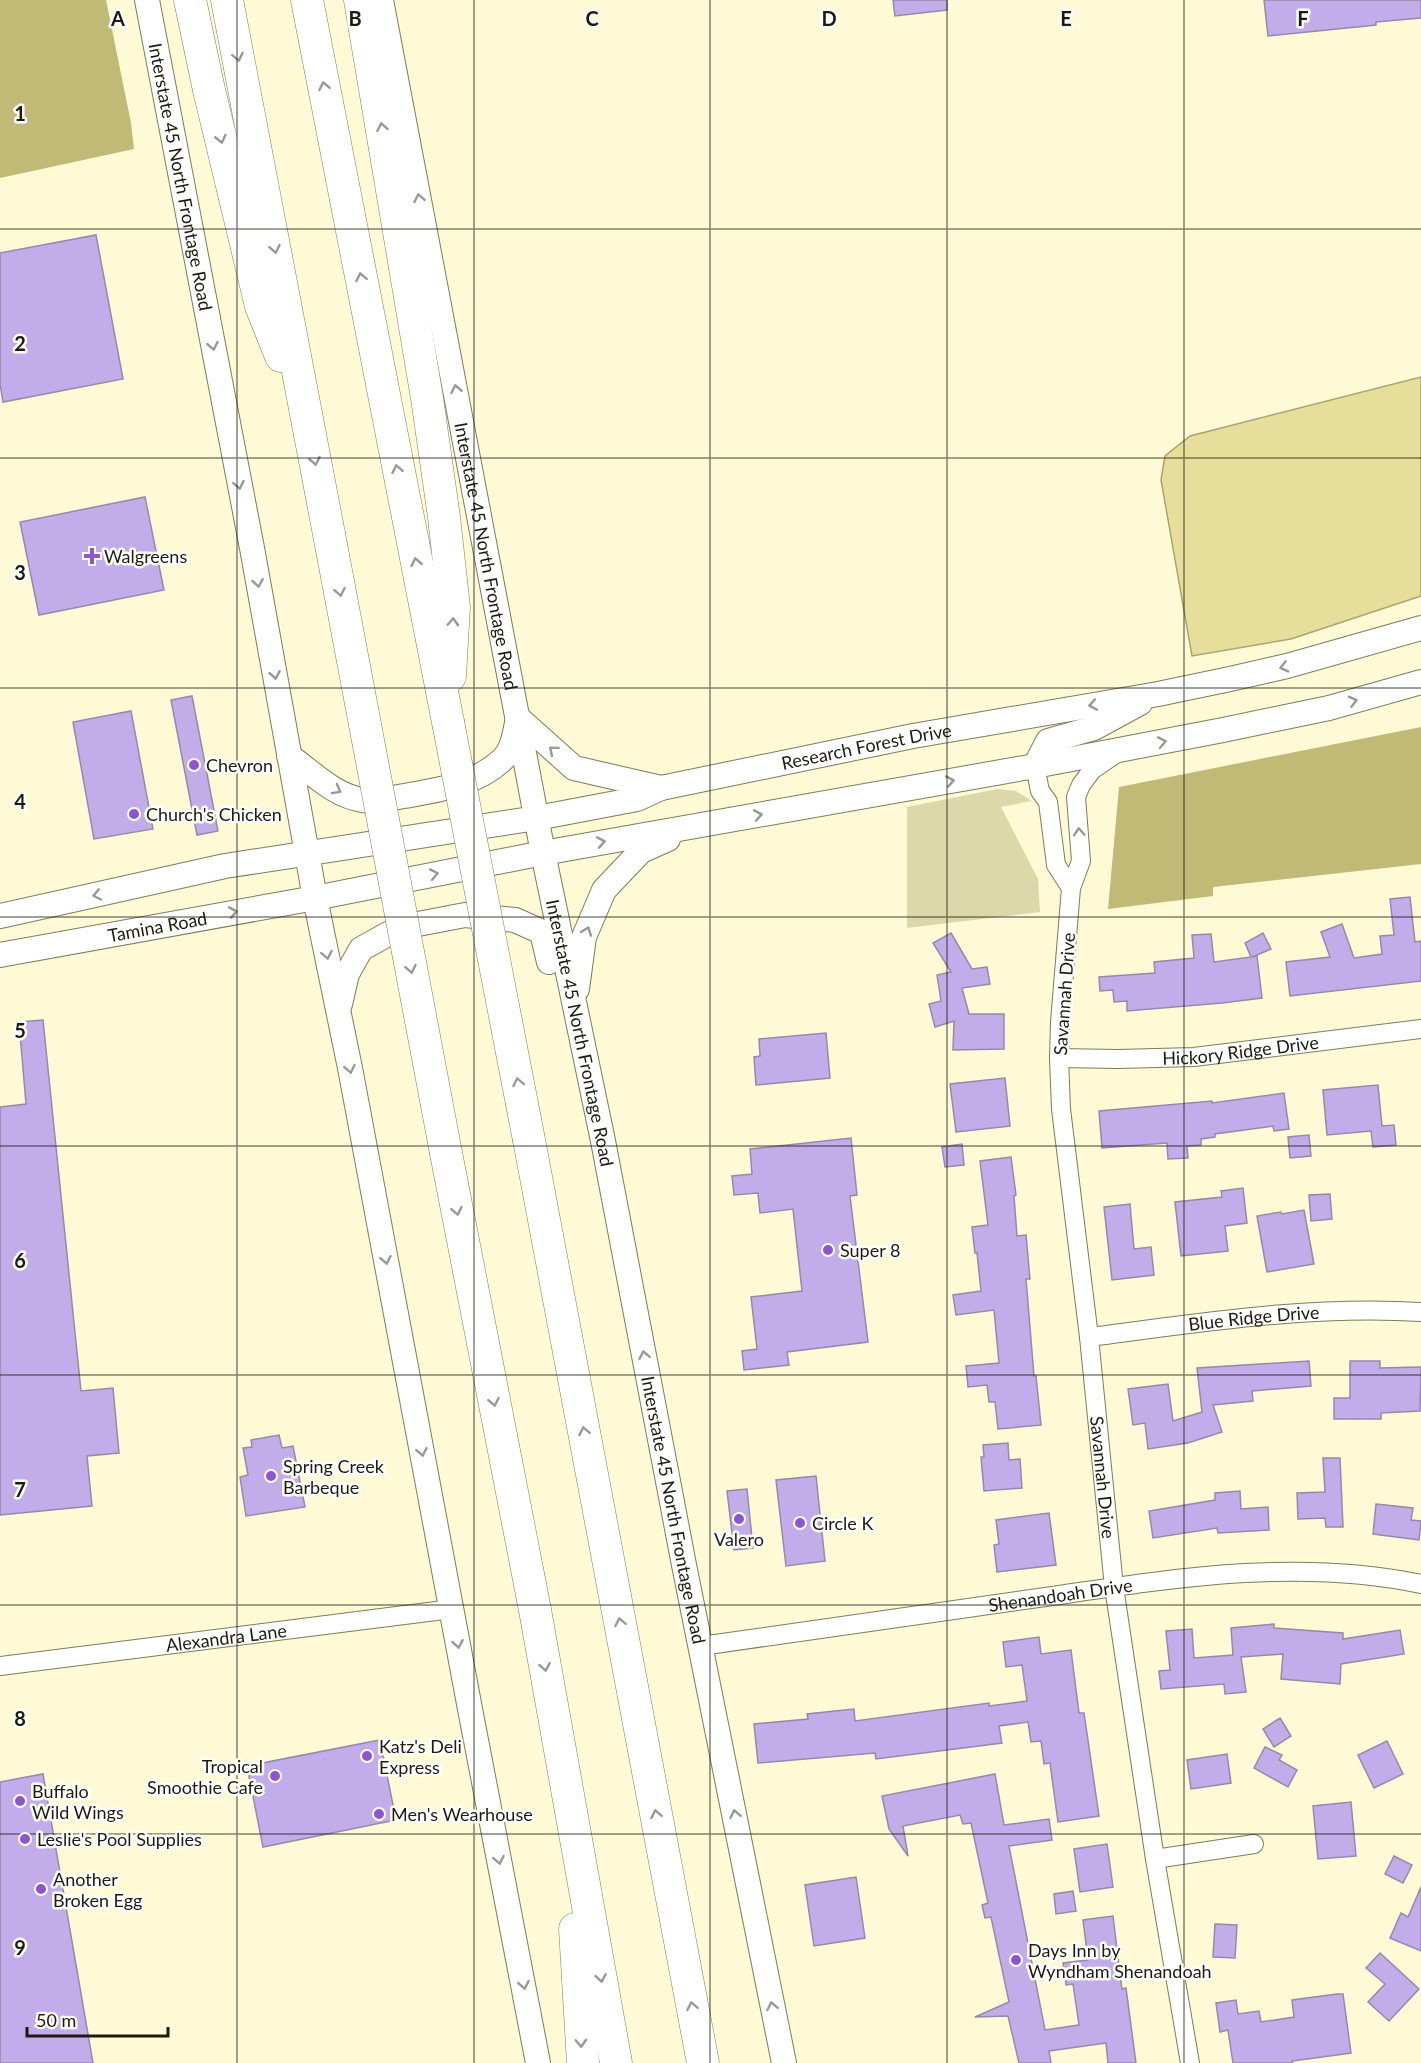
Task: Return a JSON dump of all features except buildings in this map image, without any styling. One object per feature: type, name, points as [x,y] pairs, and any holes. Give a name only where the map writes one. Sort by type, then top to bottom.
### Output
[{"type":"highway","points":[[190,0],[209,90],[261,306],[308,422]]},
{"type":"highway","points":[[228,0],[446,1153],[535,1610],[616,2063]]},
{"type":"highway","points":[[308,0],[408,526],[529,1140],[703,2063]]},
{"type":"highway","points":[[360,0],[422,363],[444,517],[454,607],[448,722]]},
{"type":"highway","points":[[579,1859],[574,1926],[583,2063]]},
{"type":"main road","name":"Interstate 45 North Frontage Road","points":[[147,0],[315,898],[538,2063]]},
{"type":"main road","name":"Interstate 45 North Frontage Road","points":[[381,0],[543,852],[603,1141],[684,1565],[784,2063]]},
{"type":"main road","name":"Research Forest Drive","points":[[307,854],[537,818],[637,799],[661,788],[913,736],[1158,694],[1287,666],[1421,628]]},
{"type":"main road","points":[[315,898],[543,852],[1123,749],[1329,708],[1421,682]]},
{"type":"main road","points":[[1035,766],[1048,741],[1094,728],[1158,694]]},
{"type":"main road","points":[[290,756],[337,792],[364,800],[390,798],[448,788],[476,777],[503,760],[511,746],[518,718],[574,768],[661,788]]},
{"type":"main road","points":[[338,1011],[347,974],[361,948],[387,934],[418,924],[465,915],[515,920],[542,932],[557,1001],[574,1010],[584,937],[604,890],[641,851],[700,825]]},
{"type":"main road","points":[[0,916],[225,866],[307,854]]},
{"type":"main road","name":"Tamina Road","points":[[0,955],[315,898]]},
{"type":"street","name":"Savannah Drive","points":[[1123,749],[1092,770],[1076,797],[1081,861],[1071,888],[1059,1058],[1066,1156],[1089,1337],[1114,1587],[1155,1859],[1190,2063]]},
{"type":"street","points":[[1035,766],[1040,791],[1048,802],[1056,865],[1071,888]]},
{"type":"street","name":"Hickory Ridge Drive","points":[[1059,1058],[1194,1057],[1421,1029]]},
{"type":"street","name":"Blue Ridge Drive","points":[[1089,1337],[1301,1312],[1358,1310],[1421,1312]]},
{"type":"street","name":"Shenandoah Drive","points":[[702,1646],[1185,1578],[1274,1572],[1352,1574],[1421,1584]]},
{"type":"street","name":"Alexandra Lane","points":[[0,1666],[452,1609]]},
{"type":"street","points":[[1155,1859],[1254,1844]]},
{"type":"shaded area","points":[[0,0],[106,0],[131,123],[134,149],[0,178]]},
{"type":"shaded area","points":[[1421,377],[1421,596],[1291,639],[1192,656],[1161,480],[1165,456],[1190,436]]},
{"type":"shaded area","points":[[1421,727],[1421,864],[1213,887],[1213,896],[1108,909],[1119,787]]},
{"type":"shaded area","points":[[997,789],[1016,791],[1032,801],[1001,807],[1038,879],[1040,912],[907,928],[907,807]]},
{"type":"place","name":"Walgreens","points":[[92,556]]},
{"type":"place","name":"Chevron","points":[[194,765]]},
{"type":"place","name":"Church's Chicken","points":[[134,814]]},
{"type":"place","name":"Super 8","points":[[828,1250]]},
{"type":"place","name":"Spring Creek Barbeque","points":[[271,1476]]},
{"type":"place","name":"Valero","points":[[739,1519]]},
{"type":"place","name":"Circle K","points":[[800,1523]]},
{"type":"place","name":"Katz's Deli Express","points":[[367,1756]]},
{"type":"place","name":"Tropical Smoothie Cafe","points":[[275,1776]]},
{"type":"place","name":"Buffalo Wild Wings","points":[[20,1801]]},
{"type":"place","name":"Men's Wearhouse","points":[[379,1814]]},
{"type":"place","name":"Leslie's Pool Supplies","points":[[25,1839]]},
{"type":"place","name":"Another Broken Egg","points":[[41,1889]]},
{"type":"place","name":"Days Inn by Wyndham Shenandoah","points":[[1016,1960]]}]
